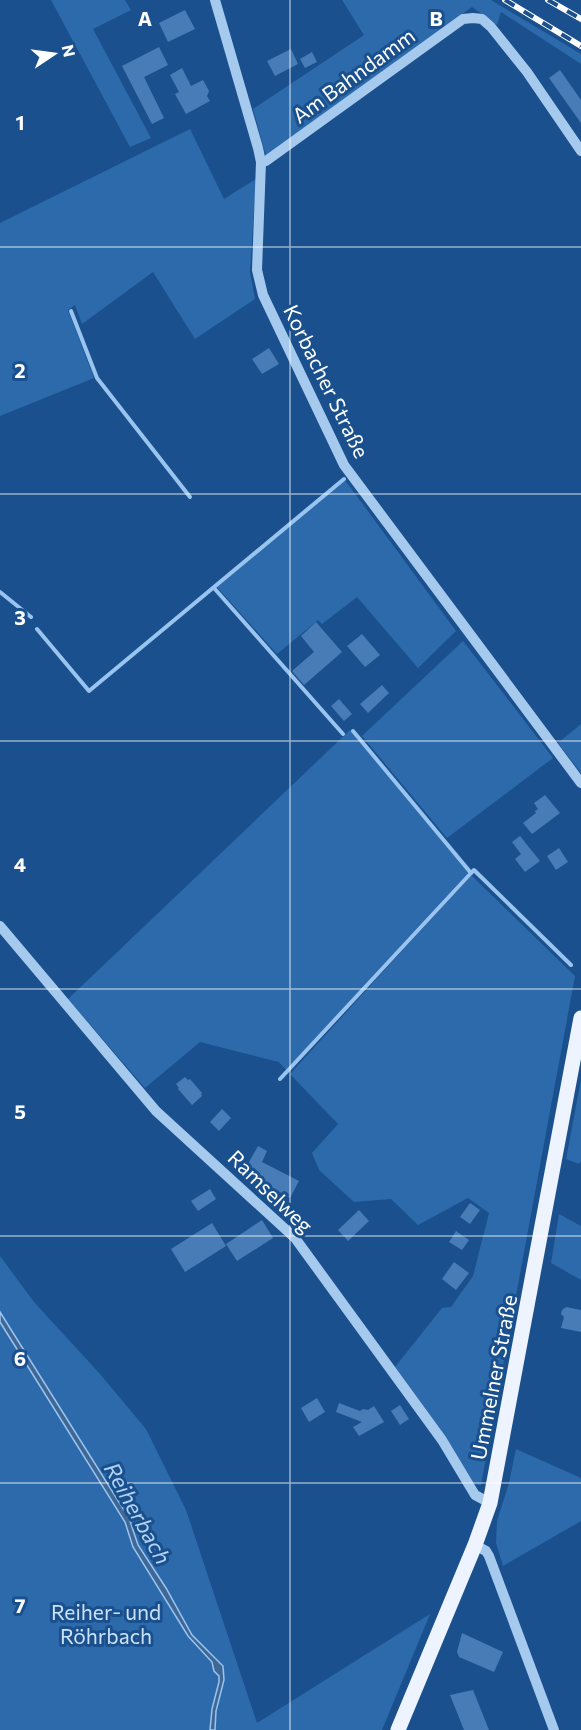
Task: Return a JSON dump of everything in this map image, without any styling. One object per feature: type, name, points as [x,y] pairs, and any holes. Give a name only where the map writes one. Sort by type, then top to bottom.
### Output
[{"type":"main road","name":"Ummelner Straße","points":[[398,1730],[475,1545],[490,1503],[581,1018]]},
{"type":"street","name":"Korbacher Straße","points":[[215,0],[261,162],[257,270],[263,295],[334,447],[364,493],[581,783]]},
{"type":"street","name":"Am Bahndamm","points":[[261,162],[266,161],[463,20],[473,18],[482,20],[491,27],[527,72],[581,151]]},
{"type":"street","name":"Ramselweg","points":[[0,926],[156,1111],[295,1238],[442,1440],[475,1495],[490,1503]]},
{"type":"street","points":[[475,1545],[486,1551],[489,1556],[554,1730]]},
{"type":"green space","points":[[51,0],[125,0],[131,10],[93,29],[151,138],[130,147]]},
{"type":"green space","points":[[342,0],[491,0],[581,54],[581,64],[501,12],[497,25],[472,7],[266,156],[253,109],[364,35]]},
{"type":"green space","points":[[190,129],[224,199],[256,179],[250,272],[255,299],[195,339],[153,272],[82,324],[75,305],[68,310],[94,378],[0,416],[0,223]]},
{"type":"green space","points":[[345,480],[456,631],[418,668],[357,597],[322,624],[318,620],[277,654],[217,587]]},
{"type":"green space","points":[[463,641],[553,758],[447,838],[362,736]]},
{"type":"green space","points":[[581,724],[581,773],[558,743]]},
{"type":"green space","points":[[350,730],[469,872],[286,1070],[279,1062],[200,1042],[145,1088],[68,999]]},
{"type":"green space","points":[[471,875],[575,976],[481,1485],[473,1484],[446,1437],[395,1367],[442,1308],[451,1307],[473,1276],[489,1213],[468,1198],[418,1225],[391,1199],[354,1202],[319,1170],[312,1153],[338,1124],[290,1074]]},
{"type":"green space","points":[[581,1080],[581,1161],[579,1164],[566,1159]]},
{"type":"green space","points":[[559,1214],[581,1226],[581,1280],[551,1263]]},
{"type":"green space","name":"Reiher- und Röhrbach","points":[[0,1256],[34,1302],[100,1374],[146,1429],[186,1510],[257,1723],[430,1614],[382,1730],[0,1730]]},
{"type":"green space","points":[[516,1449],[581,1478],[581,1521],[503,1566],[496,1543],[497,1521],[509,1483]]},
{"type":"shaded area","points":[[0,1312],[129,1518],[138,1545],[166,1588],[192,1635],[223,1666],[224,1680],[216,1711],[215,1730],[210,1730],[219,1676],[214,1671],[212,1662],[188,1636],[133,1547],[125,1522],[0,1322]]},
{"type":"building","points":[[185,10],[195,29],[168,42],[159,23]]},
{"type":"building","points":[[159,47],[168,65],[144,77],[164,118],[152,124],[122,66]]},
{"type":"building","points":[[291,49],[298,64],[275,76],[267,61]]},
{"type":"building","points":[[312,52],[317,62],[305,68],[300,59]]},
{"type":"building","points":[[182,68],[191,86],[203,80],[209,91],[207,96],[210,101],[186,114],[175,94],[179,92],[170,75]]},
{"type":"building","points":[[560,70],[581,100],[581,123],[549,78]]},
{"type":"building","points":[[269,348],[279,364],[262,374],[252,359]]},
{"type":"building","points":[[316,622],[342,652],[304,685],[292,671],[314,652],[301,636]]},
{"type":"building","points":[[362,634],[380,655],[365,667],[347,646]]},
{"type":"building","points":[[382,685],[389,693],[368,713],[360,704]]},
{"type":"building","points":[[339,699],[352,714],[344,721],[331,706]]},
{"type":"building","points":[[545,795],[560,813],[532,834],[523,823],[536,813],[538,809],[534,803]]},
{"type":"building","points":[[520,836],[540,861],[525,872],[515,859],[521,854],[512,842]]},
{"type":"building","points":[[559,848],[568,862],[556,870],[547,856]]},
{"type":"building","points":[[185,1077],[190,1079],[202,1093],[202,1096],[192,1105],[176,1084]]},
{"type":"building","points":[[222,1109],[231,1118],[219,1131],[210,1122]]},
{"type":"building","points":[[258,1146],[267,1151],[262,1162],[299,1181],[290,1198],[244,1171]]},
{"type":"building","points":[[210,1189],[216,1199],[198,1211],[191,1201]]},
{"type":"building","points":[[470,1203],[480,1210],[470,1224],[460,1217]]},
{"type":"building","points":[[359,1210],[369,1221],[348,1241],[338,1230]]},
{"type":"building","points":[[262,1220],[273,1238],[237,1261],[226,1244]]},
{"type":"building","points":[[212,1223],[226,1246],[185,1272],[171,1249]]},
{"type":"building","points":[[456,1231],[469,1240],[462,1250],[449,1242]]},
{"type":"building","points":[[454,1262],[469,1273],[456,1290],[442,1279]]},
{"type":"building","points":[[566,1307],[581,1310],[581,1332],[561,1328],[564,1317],[561,1314]]},
{"type":"building","points":[[317,1398],[325,1412],[309,1422],[301,1408]]},
{"type":"building","points":[[339,1403],[360,1411],[374,1406],[384,1422],[359,1436],[353,1427],[362,1422],[336,1412]]},
{"type":"building","points":[[400,1405],[409,1419],[400,1425],[391,1411]]},
{"type":"building","points":[[462,1633],[503,1652],[494,1672],[459,1657],[457,1652]]},
{"type":"building","points":[[473,1690],[489,1730],[464,1730],[450,1695]]},
{"type":"waterway","points":[[71,311],[97,378],[190,497]]},
{"type":"waterway","points":[[37,629],[89,691],[344,479]]},
{"type":"waterway","points":[[214,588],[343,734]]},
{"type":"waterway","points":[[0,592],[31,617]]},
{"type":"waterway","points":[[353,731],[471,873],[474,870],[571,965]]},
{"type":"waterway","points":[[280,1079],[471,873]]},
{"type":"railway","points":[[505,0],[581,46]]},
{"type":"railway","points":[[548,0],[581,19]]},
{"type":"water label","name":"Reiherbach","points":[[138,1513]]}]
